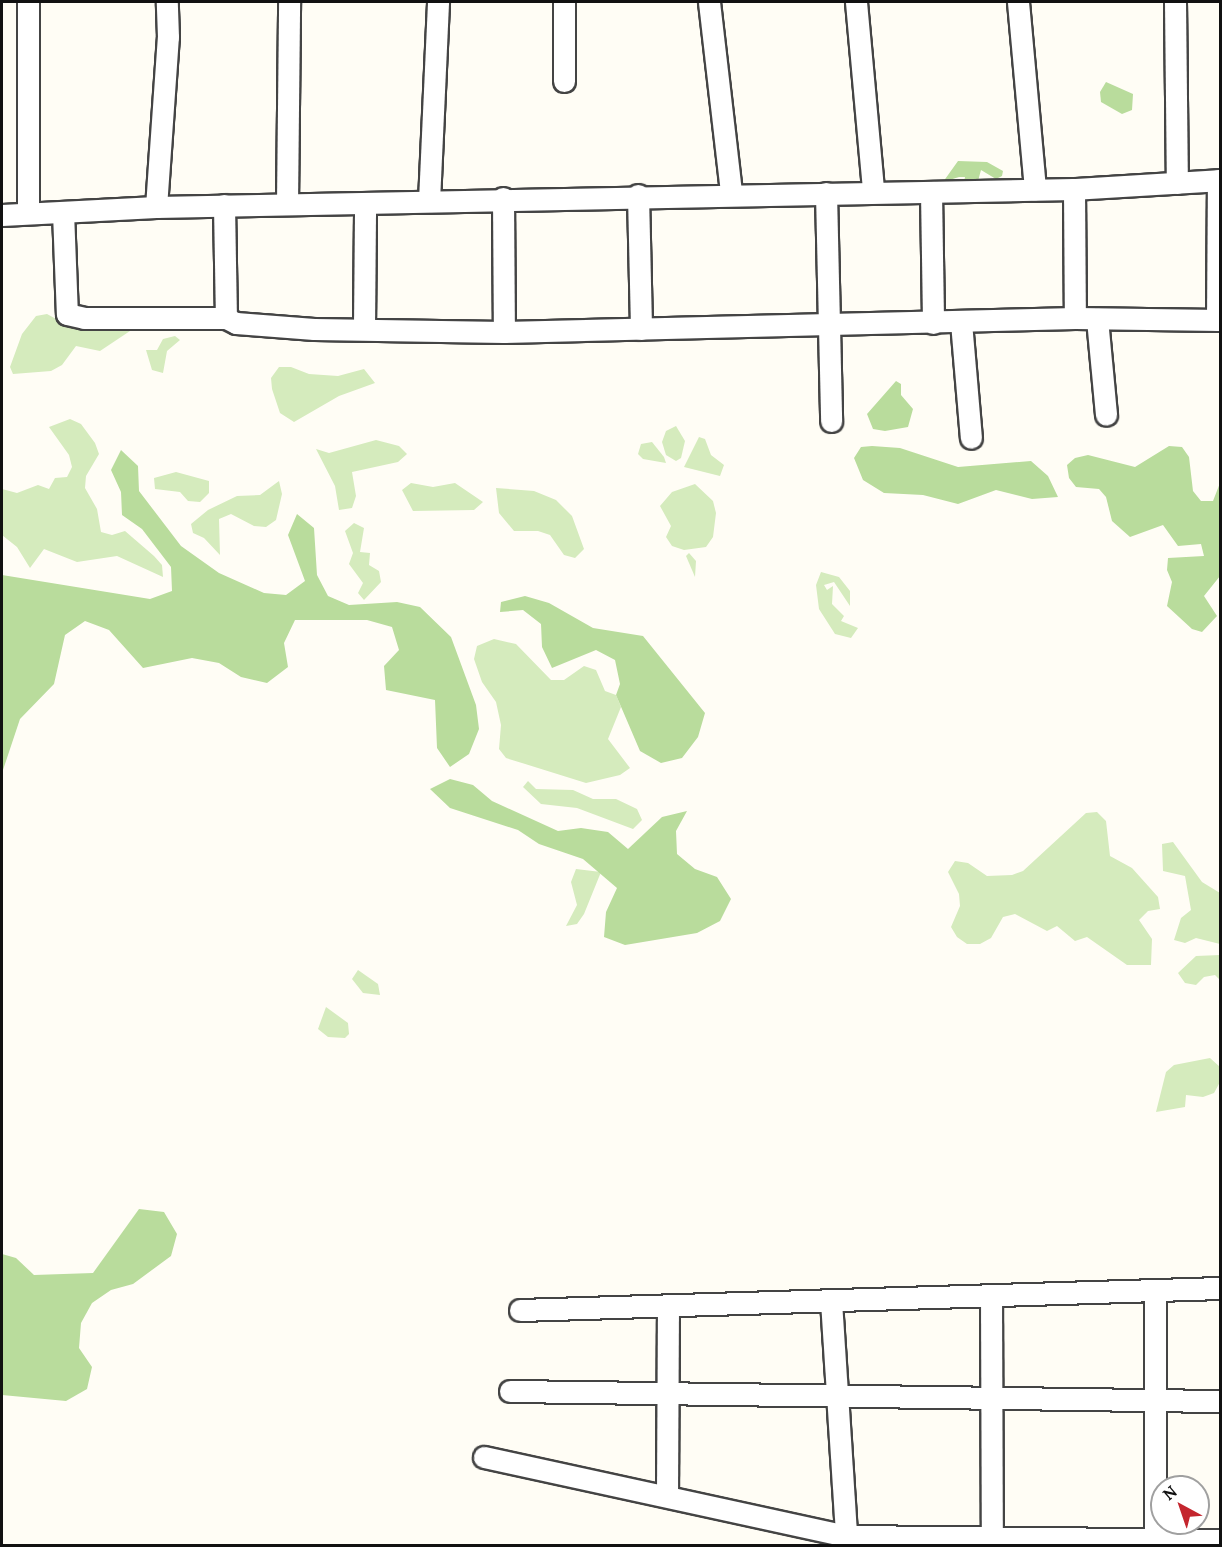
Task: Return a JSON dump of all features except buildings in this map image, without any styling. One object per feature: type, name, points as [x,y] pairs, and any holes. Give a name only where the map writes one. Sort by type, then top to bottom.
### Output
[{"type":"street","points":[[28,2],[28,213]]},
{"type":"street","points":[[156,207],[168,37],[167,2]]},
{"type":"street","points":[[287,204],[289,2]]},
{"type":"street","points":[[429,201],[438,2]]},
{"type":"street","points":[[564,2],[564,81]]},
{"type":"street","points":[[709,2],[731,193]]},
{"type":"street","points":[[856,2],[873,190]]},
{"type":"street","points":[[1018,2],[1035,189]]},
{"type":"street","points":[[1175,2],[1177,183]]},
{"type":"street","points":[[2,215],[156,207],[365,205],[503,198],[826,193],[873,190],[931,192],[1074,189],[1219,180],[1219,321],[1075,318],[504,332],[248,325],[226,318],[84,318],[68,314],[63,212]]},
{"type":"street","points":[[1074,189],[1075,318]]},
{"type":"street","points":[[931,192],[933,323]]},
{"type":"street","points":[[826,193],[831,422]]},
{"type":"street","points":[[638,195],[641,329]]},
{"type":"street","points":[[503,198],[504,332]]},
{"type":"street","points":[[224,205],[226,318]]},
{"type":"street","points":[[364,328],[365,205]]},
{"type":"street","points":[[1097,319],[1106,415]]},
{"type":"street","points":[[961,322],[971,438]]},
{"type":"street","points":[[520,1310],[668,1308],[1221,1288]]},
{"type":"street","points":[[1155,1290],[1155,1540]]},
{"type":"street","points":[[991,1295],[992,1538]]},
{"type":"street","points":[[831,1301],[846,1536]]},
{"type":"street","points":[[667,1495],[668,1308]]},
{"type":"street","points":[[510,1391],[1221,1401]]},
{"type":"street","points":[[484,1457],[667,1495],[846,1536],[1221,1540]]},
{"type":"green space","points":[[1106,82],[1133,94],[1132,110],[1122,114],[1101,102],[1100,92]]},
{"type":"green space","points":[[958,161],[987,162],[1003,171],[1002,176],[996,179],[981,170],[978,181],[964,182],[965,177],[959,177],[943,182]]},
{"type":"green space","points":[[47,314],[58,320],[119,326],[130,331],[100,351],[76,346],[62,365],[51,371],[13,374],[10,367],[22,334],[36,316]]},
{"type":"green space","points":[[175,336],[180,340],[167,351],[163,373],[152,370],[146,350],[157,350],[163,339]]},
{"type":"green space","points":[[279,367],[291,367],[309,374],[338,376],[364,369],[375,383],[339,396],[294,422],[280,413],[272,389],[271,378]]},
{"type":"green space","points":[[896,381],[901,384],[901,395],[913,409],[908,427],[885,431],[873,429],[867,414]]},
{"type":"green space","points":[[70,419],[81,424],[95,443],[99,454],[86,476],[85,488],[97,509],[101,532],[112,535],[125,531],[162,565],[163,577],[117,556],[77,562],[44,549],[30,568],[17,547],[2,535],[2,489],[17,493],[38,485],[49,489],[55,478],[67,477],[72,467],[69,455],[49,427]]},
{"type":"green space","points":[[676,426],[685,441],[681,458],[676,461],[666,455],[662,442],[666,431]]},
{"type":"green space","points":[[699,437],[705,439],[711,455],[724,465],[720,476],[684,467]]},
{"type":"green space","points":[[376,440],[399,446],[407,454],[398,462],[352,472],[356,496],[352,508],[339,510],[335,486],[316,449],[329,453]]},
{"type":"green space","points":[[652,442],[666,463],[643,459],[638,454],[641,444]]},
{"type":"green space","points":[[1169,446],[1182,447],[1189,457],[1193,491],[1201,501],[1213,501],[1220,483],[1220,576],[1204,596],[1217,616],[1202,632],[1192,629],[1167,606],[1172,582],[1167,570],[1168,558],[1204,556],[1201,544],[1178,546],[1163,525],[1130,537],[1112,521],[1106,497],[1099,489],[1076,487],[1069,478],[1067,465],[1075,458],[1088,455],[1135,467]]},
{"type":"green space","points":[[861,447],[900,448],[958,467],[1031,461],[1048,476],[1058,497],[1032,499],[996,490],[958,504],[923,495],[884,493],[863,480],[854,458]]},
{"type":"green space","points":[[121,450],[138,466],[139,491],[181,546],[219,573],[264,593],[286,595],[305,581],[288,535],[297,514],[314,528],[317,575],[328,596],[349,605],[397,602],[420,607],[451,637],[476,705],[479,729],[469,754],[450,767],[437,748],[435,700],[386,690],[384,666],[399,650],[392,627],[367,620],[295,620],[284,643],[288,667],[267,683],[241,677],[219,663],[192,658],[143,668],[109,630],[85,621],[65,635],[54,684],[20,719],[2,773],[2,575],[150,599],[172,591],[171,567],[142,529],[122,515],[121,492],[111,470]]},
{"type":"green space","points":[[176,472],[209,481],[209,493],[200,502],[188,501],[180,492],[155,489],[154,478]]},
{"type":"green space","points":[[279,481],[282,494],[276,520],[266,527],[254,526],[231,514],[219,519],[220,555],[204,538],[193,533],[191,524],[208,510],[237,496],[260,495]]},
{"type":"green space","points":[[411,483],[433,487],[455,483],[483,502],[474,510],[413,511],[402,490]]},
{"type":"green space","points":[[695,484],[713,501],[716,513],[713,537],[706,547],[684,550],[672,546],[666,537],[671,526],[660,506],[672,492]]},
{"type":"green space","points":[[496,488],[534,491],[556,500],[572,516],[584,549],[575,558],[564,555],[550,535],[538,531],[514,531],[499,513]]},
{"type":"green space","points":[[354,523],[364,528],[360,552],[370,553],[369,565],[379,571],[381,582],[364,600],[358,593],[363,583],[349,564],[353,553],[345,531]]},
{"type":"green space","points":[[689,553],[696,561],[695,577],[686,556]]},
{"type":"green space","points":[[821,572],[839,577],[850,591],[850,606],[834,582],[824,585],[827,590],[833,586],[832,604],[844,616],[841,621],[858,628],[851,638],[835,634],[819,609],[816,585]]},
{"type":"green space","points":[[525,596],[549,603],[593,628],[643,636],[705,713],[698,737],[682,758],[661,763],[640,751],[616,695],[620,684],[615,660],[596,650],[552,668],[542,647],[541,624],[523,610],[500,612],[501,602]]},
{"type":"green space","points":[[494,639],[516,644],[551,680],[564,680],[584,666],[596,670],[605,691],[616,695],[621,707],[608,739],[630,768],[620,775],[586,783],[506,758],[499,749],[501,725],[496,702],[482,682],[474,659],[477,646]]},
{"type":"green space","points":[[450,779],[473,785],[492,801],[558,831],[581,828],[608,832],[628,849],[662,817],[687,811],[676,831],[677,854],[695,869],[717,877],[731,899],[720,921],[697,933],[625,945],[604,937],[606,912],[617,888],[583,859],[539,844],[518,830],[450,808],[430,789]]},
{"type":"green space","points":[[528,781],[536,789],[573,790],[593,799],[616,799],[637,809],[642,820],[633,829],[577,808],[541,804],[523,787]]},
{"type":"green space","points":[[1097,812],[1106,821],[1110,856],[1132,868],[1158,897],[1160,909],[1148,911],[1139,920],[1152,939],[1151,965],[1127,965],[1087,937],[1075,941],[1057,926],[1047,931],[1015,914],[1003,917],[991,938],[980,944],[967,944],[957,937],[951,927],[960,906],[959,894],[948,872],[955,861],[968,863],[987,876],[1012,875],[1023,871],[1086,813]]},
{"type":"green space","points":[[1173,842],[1202,882],[1220,893],[1220,944],[1196,938],[1185,943],[1174,940],[1181,918],[1191,910],[1185,876],[1163,871],[1162,844]]},
{"type":"green space","points":[[576,869],[601,872],[584,914],[577,924],[566,926],[577,905],[571,882]]},
{"type":"green space","points":[[1220,955],[1220,980],[1215,975],[1204,977],[1196,985],[1185,983],[1178,973],[1196,956]]},
{"type":"green space","points":[[358,970],[378,984],[380,995],[363,993],[352,979]]},
{"type":"green space","points":[[326,1007],[348,1023],[349,1034],[345,1038],[328,1037],[318,1029]]},
{"type":"green space","points":[[1210,1058],[1220,1067],[1220,1082],[1214,1093],[1203,1097],[1186,1095],[1185,1107],[1156,1112],[1166,1072],[1174,1065]]},
{"type":"green space","points":[[139,1209],[164,1212],[177,1234],[171,1256],[133,1284],[111,1290],[92,1303],[81,1323],[79,1348],[92,1367],[87,1389],[66,1401],[2,1395],[2,1254],[16,1258],[34,1275],[93,1273]]}]
